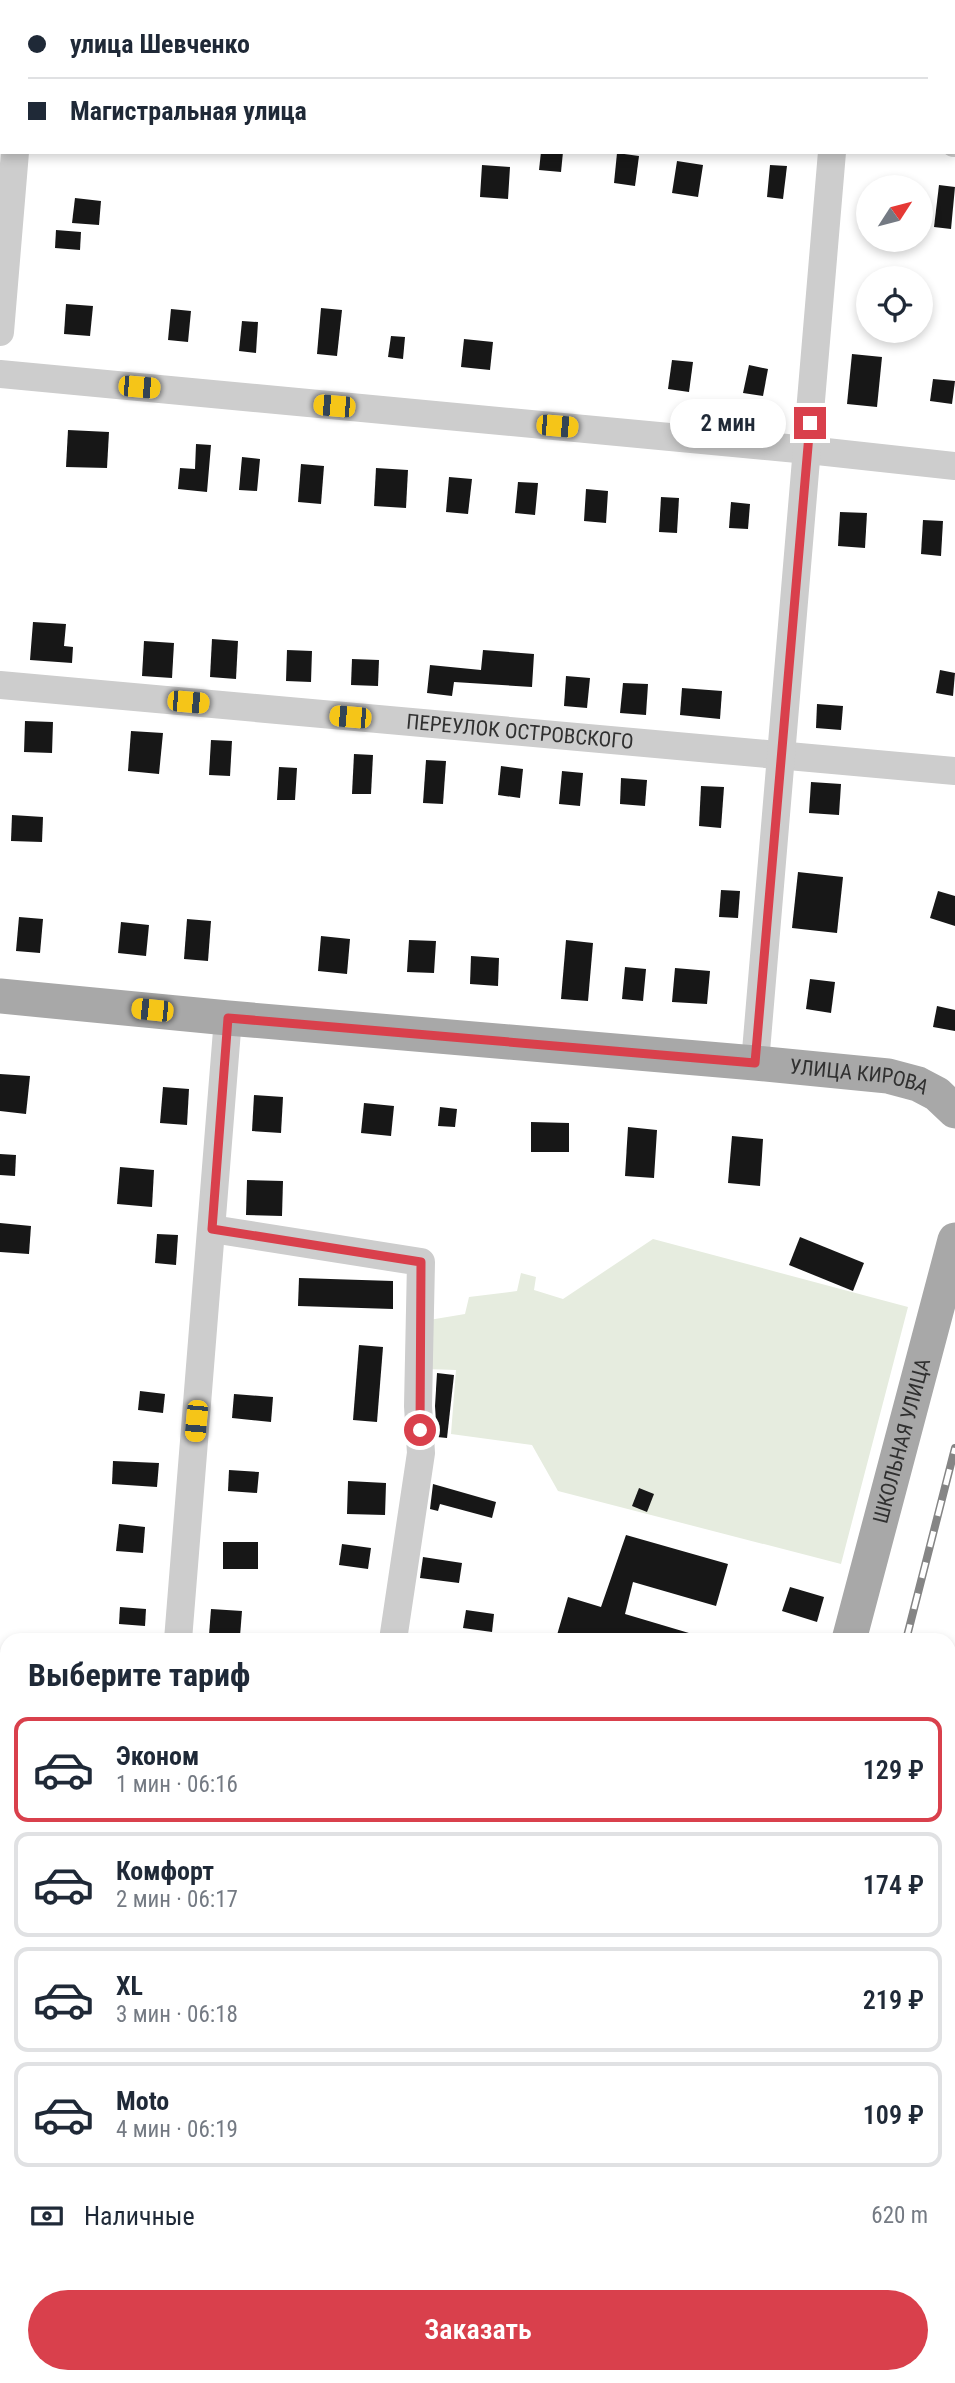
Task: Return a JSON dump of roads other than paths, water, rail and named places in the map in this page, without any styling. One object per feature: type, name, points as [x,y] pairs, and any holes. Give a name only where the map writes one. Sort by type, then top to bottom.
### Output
[{"type":"main road","name":"УЛИЦА КИРОВА","points":[[0,996],[888,1076],[918,1084],[937,1094],[955,1111]]},
{"type":"main road","name":"ШКОЛЬНАЯ УЛИЦА","points":[[851,1633],[955,1240]]},
{"type":"street","points":[[0,332],[15,154]]},
{"type":"street","points":[[755,1063],[832,154]]},
{"type":"street","points":[[0,374],[955,466]]},
{"type":"street","name":"ПЕРЕУЛОК ОСТРОВСКОГО","points":[[0,685],[955,771]]},
{"type":"street","points":[[179,1633],[228,1018]]},
{"type":"street","points":[[212,1229],[421,1262],[418,1406],[421,1453],[394,1633]]},
{"type":"railway","points":[[908,1633],[955,1448]]}]
